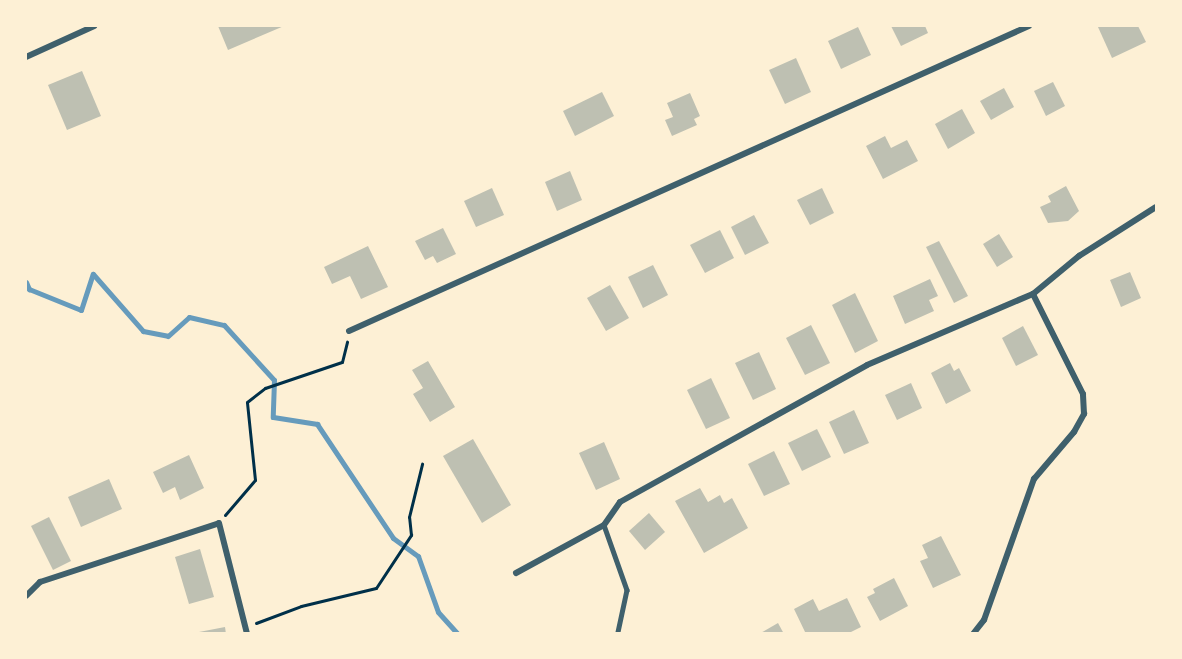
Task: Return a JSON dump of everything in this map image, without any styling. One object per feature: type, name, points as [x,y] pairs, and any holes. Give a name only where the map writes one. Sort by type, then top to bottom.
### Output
[{"type":"street","points":[[26,57],[94,26]]},
{"type":"street","points":[[349,331],[1029,26]]},
{"type":"street","points":[[516,573],[604,525],[620,502],[867,365],[1033,294],[1079,256],[1156,207]]},
{"type":"street","points":[[973,633],[984,620],[1005,551],[1034,479],[1074,432],[1084,414],[1083,393],[1033,294]]},
{"type":"street","points":[[26,596],[40,582],[219,523],[246,630]]},
{"type":"lane","points":[[604,525],[627,590],[618,632]]},
{"type":"path","points":[[219,523],[255,480],[247,402],[266,388],[280,382],[342,362],[349,331]]},
{"type":"path","points":[[246,630],[301,606],[376,588],[411,535],[410,517],[422,464]]},
{"type":"building","points":[[218,26],[284,26],[228,50]]},
{"type":"building","points":[[891,26],[925,26],[928,33],[901,46]]},
{"type":"building","points":[[1138,26],[1146,42],[1112,58],[1098,27]]},
{"type":"building","points":[[858,27],[871,55],[841,69],[828,41]]},
{"type":"building","points":[[796,58],[811,92],[785,104],[769,70]]},
{"type":"building","points":[[82,71],[101,116],[67,130],[48,85]]},
{"type":"building","points":[[1053,82],[1065,106],[1046,116],[1034,91]]},
{"type":"building","points":[[1004,88],[1014,107],[991,120],[980,101]]},
{"type":"building","points":[[602,92],[614,116],[575,136],[563,111]]},
{"type":"building","points":[[690,93],[700,116],[694,119],[697,125],[672,136],[665,120],[673,117],[667,103]]},
{"type":"building","points":[[962,109],[975,133],[948,149],[935,124]]},
{"type":"building","points":[[885,136],[891,148],[907,140],[918,161],[883,179],[866,146]]},
{"type":"building","points":[[570,171],[582,200],[557,211],[545,182]]},
{"type":"building","points":[[1066,186],[1079,211],[1068,221],[1048,223],[1040,207],[1051,202],[1048,196]]},
{"type":"building","points":[[492,188],[504,215],[476,227],[464,201]]},
{"type":"building","points":[[822,188],[834,213],[810,225],[797,200]]},
{"type":"building","points":[[754,215],[769,243],[745,255],[731,227]]},
{"type":"building","points":[[443,228],[456,254],[437,263],[433,256],[425,260],[415,241]]},
{"type":"building","points":[[720,230],[734,258],[705,273],[690,245]]},
{"type":"building","points":[[999,234],[1013,257],[997,267],[983,244]]},
{"type":"building","points":[[939,241],[968,296],[954,303],[926,247]]},
{"type":"building","points":[[368,246],[388,287],[361,299],[350,276],[332,284],[324,267]]},
{"type":"building","points":[[653,265],[668,295],[643,308],[628,277]]},
{"type":"building","points":[[1130,272],[1141,298],[1121,307],[1110,280]]},
{"type":"building","points":[[930,279],[938,296],[929,300],[934,311],[905,324],[893,296]]},
{"type":"building","points":[[610,285],[629,318],[606,331],[587,298]]},
{"type":"building","points":[[855,293],[878,341],[855,353],[832,305]]},
{"type":"building","points":[[811,325],[830,363],[805,375],[786,338]]},
{"type":"building","points":[[1023,326],[1038,355],[1016,366],[1002,338]]},
{"type":"building","points":[[759,352],[776,389],[753,400],[735,363]]},
{"type":"building","points":[[428,361],[455,407],[430,422],[413,394],[423,388],[412,370]]},
{"type":"building","points":[[950,363],[954,371],[959,368],[971,391],[946,404],[931,373]]},
{"type":"building","points":[[711,378],[730,418],[706,429],[687,390]]},
{"type":"building","points":[[911,383],[922,408],[897,420],[885,395]]},
{"type":"building","points":[[854,410],[869,443],[844,454],[829,422]]},
{"type":"building","points":[[817,429],[831,457],[802,471],[788,443]]},
{"type":"building","points":[[473,439],[511,505],[482,523],[443,456]]},
{"type":"building","points":[[604,442],[620,479],[596,490],[579,453]]},
{"type":"building","points":[[774,451],[790,484],[764,496],[748,464]]},
{"type":"building","points":[[189,455],[204,488],[180,500],[175,487],[163,493],[153,472]]},
{"type":"building","points":[[109,479],[122,509],[81,527],[68,497]]},
{"type":"building","points":[[700,488],[708,502],[720,495],[724,503],[732,498],[748,528],[704,553],[675,501]]},
{"type":"building","points":[[649,513],[665,532],[645,550],[629,531]]},
{"type":"building","points":[[49,517],[71,561],[53,570],[31,526]]},
{"type":"building","points":[[941,536],[961,575],[933,588],[920,561],[928,558],[922,545]]},
{"type":"building","points":[[200,549],[214,597],[189,604],[175,557]]},
{"type":"building","points":[[894,578],[908,606],[880,621],[867,597],[875,593],[873,589]]},
{"type":"building","points":[[847,598],[861,627],[847,634],[806,634],[794,609],[813,599],[819,611]]},
{"type":"building","points":[[778,623],[784,634],[759,634]]},
{"type":"building","points":[[225,627],[226,634],[199,634],[199,632]]},
{"type":"waterway","points":[[26,282],[29,289],[81,310],[93,274],[143,331],[168,336],[189,317],[224,325],[274,380],[273,417],[317,424],[393,538],[418,556],[438,612],[458,634]]}]
